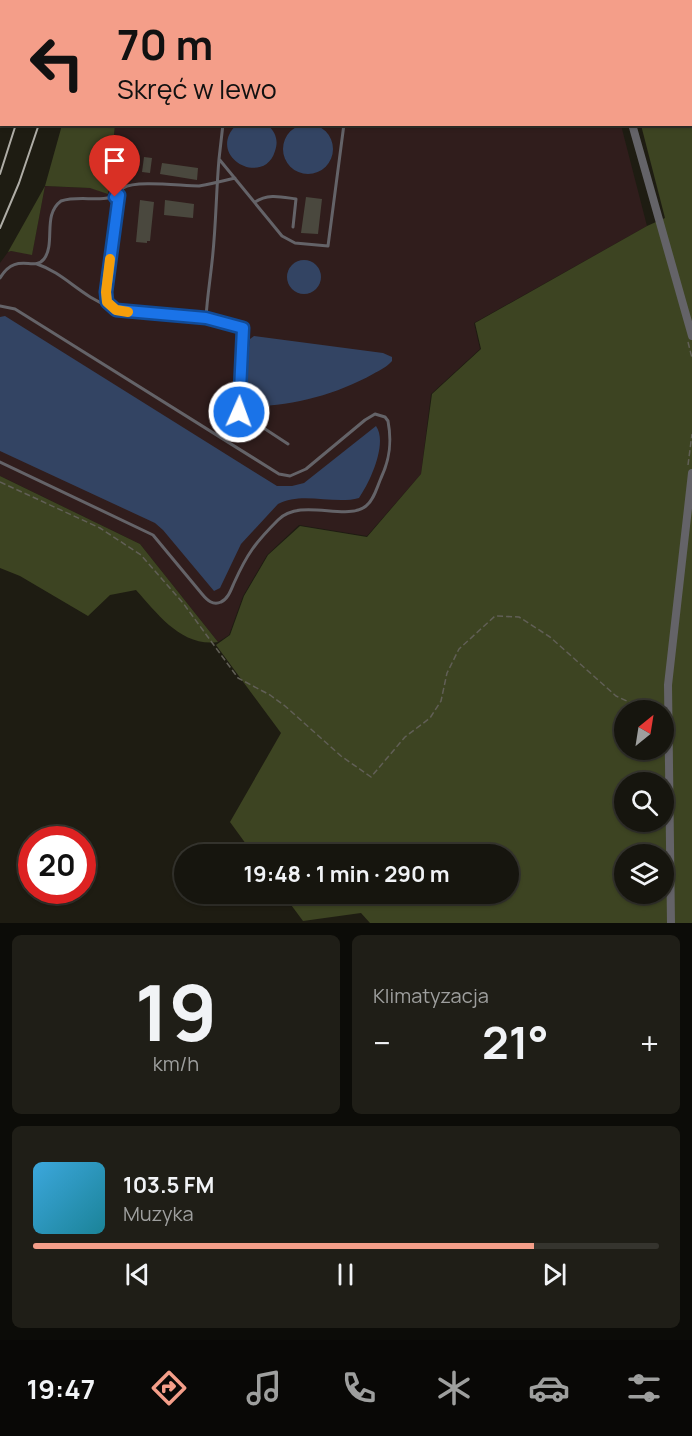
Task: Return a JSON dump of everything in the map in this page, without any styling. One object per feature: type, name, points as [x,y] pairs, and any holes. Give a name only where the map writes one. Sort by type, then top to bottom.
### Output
[{"type":"street","points":[[633,126],[692,336]]},
{"type":"street","points":[[672,923],[668,685],[692,473]]},
{"type":"lane","points":[[206,318],[223,126]]},
{"type":"lane","points":[[219,159],[282,236],[290,242],[328,246],[344,126]]},
{"type":"lane","points":[[235,178],[193,186],[164,184],[130,185],[123,188],[119,195],[106,292],[107,302],[116,310],[206,318],[243,328],[239,412],[288,444]]},
{"type":"lane","points":[[0,278],[12,264],[42,261],[47,254],[51,218],[57,204],[72,199],[105,199],[119,195]]},
{"type":"lane","points":[[255,202],[266,196],[296,199],[293,227]]},
{"type":"lane","points":[[35,263],[56,273],[95,300],[111,306]]},
{"type":"lane","points":[[0,306],[15,309],[279,474],[290,476],[301,472],[375,414],[381,414],[388,421],[390,451],[386,468],[373,497],[366,506],[356,510],[302,510],[284,514],[250,549],[230,593],[216,604],[202,594],[153,535],[0,462]]},
{"type":"path","points":[[0,482],[100,528],[141,555],[183,603],[238,678],[285,706],[341,756],[371,777],[405,737],[430,718],[441,701],[447,673],[459,649],[495,616],[519,617],[550,637],[616,696],[625,700]]},
{"type":"shaded area","points":[[115,126],[621,126],[647,226],[474,323],[480,349],[431,394],[421,474],[367,536],[299,525],[267,555],[243,596],[229,635],[218,642],[140,544],[0,476],[0,263],[11,251],[32,254],[45,186],[90,188],[109,184]]},
{"type":"green space","points":[[62,126],[115,126],[108,194],[90,188],[45,186]]},
{"type":"green space","points":[[641,126],[692,126],[692,923],[370,923],[361,913],[303,921],[290,904],[519,904],[519,844],[246,844],[230,822],[281,733],[216,645],[230,635],[244,596],[268,555],[300,526],[367,537],[421,474],[432,394],[481,349],[475,323],[665,218]]},
{"type":"green space","points":[[45,186],[32,255],[8,252]]},
{"type":"green space","points":[[0,476],[140,544],[218,642],[205,642],[182,634],[171,627],[136,590],[110,595],[88,616],[20,576],[0,568]]},
{"type":"water","points":[[235,126],[269,126],[276,136],[277,143],[269,162],[260,167],[250,167],[240,164],[232,157],[227,148],[228,137]]},
{"type":"water","points":[[299,126],[317,126],[328,135],[332,144],[332,154],[328,163],[317,172],[308,174],[299,172],[288,163],[283,149],[288,135]]},
{"type":"water","points":[[304,260],[316,265],[321,277],[316,289],[304,294],[292,289],[287,277],[292,265]]},
{"type":"water","points":[[5,316],[277,486],[304,483],[376,426],[380,442],[372,473],[359,498],[339,500],[308,498],[287,500],[278,504],[241,544],[220,588],[214,591],[155,523],[0,451],[0,317]]},
{"type":"water","points":[[254,336],[383,353],[392,357],[392,361],[359,381],[315,398],[284,404],[253,406],[249,404],[247,397],[246,381],[250,339]]},
{"type":"building","points":[[144,157],[152,158],[150,173],[142,172]]},
{"type":"building","points":[[162,163],[198,168],[197,180],[160,174]]},
{"type":"building","points":[[306,197],[322,199],[318,234],[301,233]]},
{"type":"building","points":[[140,200],[154,202],[150,241],[147,243],[136,242]]},
{"type":"building","points":[[165,200],[194,204],[193,218],[164,215]]},
{"type":"railway","points":[[0,174],[15,126]]},
{"type":"railway","points":[[0,228],[19,183],[38,126]]},
{"type":"slow traffic","points":[[110,259],[107,302],[116,310],[128,312]]},
{"type":"route","points":[[115,197],[119,195],[106,292],[107,302],[116,310],[206,318],[243,328],[239,412]]}]
